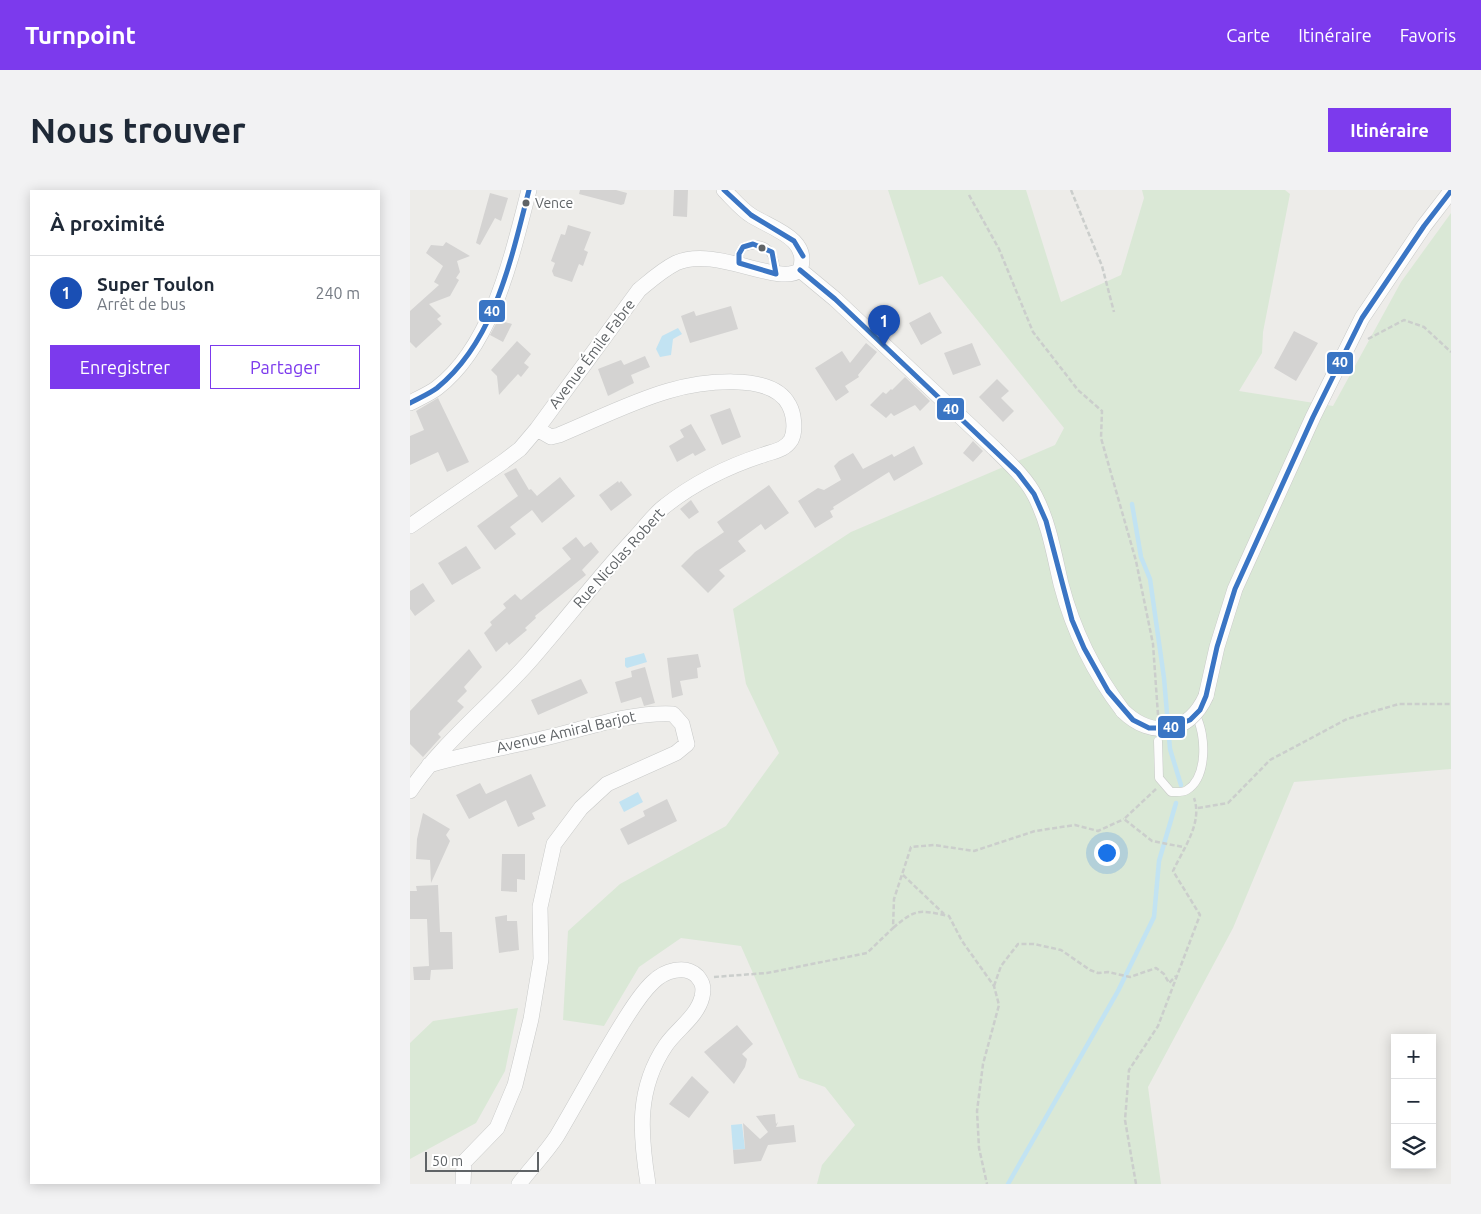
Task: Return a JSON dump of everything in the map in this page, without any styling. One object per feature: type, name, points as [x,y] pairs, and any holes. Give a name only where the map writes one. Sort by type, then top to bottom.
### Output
[{"type":"street","points":[[410,403],[437,388],[466,358],[491,318],[529,190]]},
{"type":"street","points":[[724,190],[751,215],[794,241],[802,254],[803,260],[800,270],[834,298],[1018,472],[1034,494],[1046,520],[1072,620],[1103,682],[1123,710],[1133,720],[1156,729],[1183,724],[1196,716],[1206,696],[1217,647],[1235,589],[1313,417],[1362,318],[1445,193]]},
{"type":"street","name":"Avenue Émile Fabre","points":[[410,526],[520,449],[537,429],[639,290],[657,275],[677,262],[694,258],[739,263],[776,275],[789,276],[800,270]]},
{"type":"street","name":"Rue Nicolas Robert","points":[[428,766],[528,663],[618,556],[664,506],[692,488],[734,466],[787,446],[792,438],[794,421],[791,408],[784,395],[770,387],[742,382],[714,383],[668,390],[558,436],[551,437],[537,429]]},
{"type":"street","name":"Avenue Amiral Barjot","points":[[428,766],[472,753],[542,739],[617,719],[651,714],[673,714],[682,724],[687,744],[676,753],[607,784],[581,808],[554,844],[546,871],[540,908],[541,959],[531,1019],[515,1085],[497,1128],[464,1162],[463,1184]]},
{"type":"street","points":[[410,791],[428,766]]},
{"type":"street","points":[[519,1184],[555,1138],[608,1046],[643,992],[655,980],[671,971],[681,969],[693,972],[704,988],[700,1005],[667,1043],[655,1065],[646,1088],[641,1135],[648,1184]]},
{"type":"lane","points":[[739,263],[739,254],[743,247],[752,244],[762,246],[772,252],[775,259],[776,275]]},
{"type":"lane","points":[[1158,742],[1158,778],[1171,792],[1184,792],[1190,787],[1202,767],[1201,725],[1196,716]]},
{"type":"path","points":[[1071,190],[1102,266],[1114,312]]},
{"type":"path","points":[[969,196],[999,249],[1033,332],[1078,390],[1102,411],[1101,438],[1136,561],[1153,644],[1158,742]]},
{"type":"path","points":[[1346,351],[1404,320],[1424,327],[1451,352]]},
{"type":"path","points":[[1198,808],[1228,803],[1270,760],[1347,719],[1399,704],[1451,704]]},
{"type":"path","points":[[893,928],[894,899],[911,846],[934,845],[974,851],[1035,831],[1075,825],[1098,831],[1124,819],[1163,784]]},
{"type":"path","points":[[1136,1184],[1125,1120],[1129,1070],[1158,1026],[1200,915],[1173,871],[1183,847],[1192,834],[1198,808],[1190,787]]},
{"type":"path","points":[[1124,819],[1152,842],[1183,847]]},
{"type":"path","points":[[902,874],[945,915],[949,916],[962,940],[994,986],[999,1005],[983,1064],[977,1111],[978,1148],[987,1184]]},
{"type":"path","points":[[700,980],[767,973],[867,953],[909,914],[925,911],[945,915]]},
{"type":"path","points":[[994,986],[1001,966],[1018,944],[1034,944],[1061,950],[1090,970],[1098,973],[1108,972],[1130,977],[1156,968],[1164,974],[1169,983],[1177,975]]},
{"type":"green space","points":[[888,190],[1026,190],[1061,302],[1121,275],[1144,198],[1142,190],[1285,190],[1290,194],[1263,332],[1262,353],[1239,391],[1333,406],[1401,282],[1451,213],[1451,769],[1294,782],[1233,928],[1148,1087],[1161,1184],[817,1184],[822,1165],[855,1125],[825,1087],[799,1078],[741,946],[681,938],[639,967],[604,1026],[563,1020],[568,931],[620,884],[726,826],[779,753],[746,684],[733,609],[851,532],[1055,445],[1064,428],[942,276],[919,285]]},
{"type":"green space","points":[[518,1008],[505,1071],[476,1123],[410,1159],[410,1043],[433,1021]]},
{"type":"water","points":[[678,328],[682,334],[673,339],[671,355],[660,357],[656,349],[662,336]]},
{"type":"water","points":[[644,653],[647,662],[627,668],[625,666],[625,658]]},
{"type":"water","points":[[638,792],[643,802],[624,812],[619,802]]},
{"type":"water","points":[[742,1124],[745,1149],[733,1150],[731,1125]]},
{"type":"building","points":[[580,190],[616,190],[627,193],[624,204],[621,205],[579,194]]},
{"type":"building","points":[[674,190],[688,190],[687,217],[673,216]]},
{"type":"building","points":[[490,193],[508,198],[501,221],[495,218],[480,245],[476,243]]},
{"type":"building","points":[[568,225],[591,232],[584,250],[588,252],[583,266],[579,264],[572,282],[554,276],[552,271],[555,263],[551,261],[561,234],[565,235]]},
{"type":"building","points":[[446,242],[470,256],[457,261],[460,272],[456,278],[459,280],[450,296],[429,304],[441,316],[437,319],[442,324],[416,348],[410,342],[410,311],[439,285],[434,282],[443,266],[426,253],[431,245],[443,246]]},
{"type":"building","points":[[731,306],[738,329],[690,343],[681,316],[694,311],[696,316]]},
{"type":"building","points":[[930,312],[942,333],[921,345],[909,323]]},
{"type":"building","points":[[498,320],[512,324],[503,342],[490,335]]},
{"type":"building","points":[[1294,331],[1318,343],[1296,381],[1274,368]]},
{"type":"building","points":[[517,341],[531,354],[524,363],[529,367],[521,377],[518,374],[499,395],[497,376],[491,370]]},
{"type":"building","points":[[866,343],[877,352],[858,375],[859,377],[845,386],[849,392],[836,401],[815,368],[842,351],[850,363]]},
{"type":"building","points":[[972,343],[981,365],[953,375],[944,353]]},
{"type":"building","points":[[645,356],[650,367],[631,375],[634,383],[608,396],[598,369],[621,360],[624,365]]},
{"type":"building","points":[[905,377],[930,401],[920,411],[915,405],[894,416],[891,413],[886,418],[870,405],[883,392],[886,394],[892,390]]},
{"type":"building","points":[[997,379],[1009,391],[1001,398],[1014,411],[1003,422],[979,397]]},
{"type":"building","points":[[438,398],[469,462],[447,472],[438,452],[410,465],[410,436],[424,430],[416,411]]},
{"type":"building","points":[[730,408],[741,437],[722,445],[710,415]]},
{"type":"building","points":[[691,424],[706,450],[695,456],[693,453],[677,462],[669,446],[684,437],[680,430]]},
{"type":"building","points":[[973,441],[983,451],[973,462],[963,453]]},
{"type":"building","points":[[914,446],[923,464],[894,481],[889,472],[833,507],[834,509],[830,511],[833,517],[815,528],[798,501],[818,488],[824,490],[841,480],[834,466],[839,461],[853,453],[863,469],[892,454],[894,457]]},
{"type":"building","points":[[516,468],[529,490],[531,489],[537,496],[560,477],[575,496],[542,523],[532,510],[510,527],[516,534],[495,550],[477,526],[518,496],[504,474]]},
{"type":"building","points":[[618,481],[619,483],[621,481],[632,495],[611,511],[599,495]]},
{"type":"building","points":[[769,485],[789,513],[765,530],[761,524],[738,541],[746,551],[719,570],[725,576],[708,593],[681,566],[695,552],[724,532],[717,522]]},
{"type":"building","points":[[691,500],[699,512],[689,519],[680,509]]},
{"type":"building","points":[[576,537],[584,547],[591,542],[599,552],[582,570],[586,575],[535,616],[536,618],[525,628],[527,630],[509,645],[507,642],[496,652],[484,633],[492,625],[490,622],[506,608],[503,604],[515,594],[521,600],[571,559],[562,548]]},
{"type":"building","points":[[466,546],[481,568],[452,585],[438,563]]},
{"type":"building","points":[[423,583],[435,601],[415,616],[410,609],[410,591]]},
{"type":"building","points":[[469,649],[482,667],[464,687],[467,691],[457,701],[464,707],[438,734],[441,737],[423,757],[410,744],[410,711]]},
{"type":"building","points":[[698,654],[701,667],[697,668],[698,678],[680,681],[683,695],[672,698],[667,658]]},
{"type":"building","points":[[645,667],[655,703],[644,706],[641,697],[621,703],[615,682],[632,677],[631,671]]},
{"type":"building","points":[[581,679],[588,693],[538,715],[531,700]]},
{"type":"building","points":[[531,774],[546,806],[532,813],[535,819],[518,827],[506,800],[469,819],[456,795],[480,783],[486,794]]},
{"type":"building","points":[[667,799],[677,821],[628,845],[620,829],[645,816],[643,811]]},
{"type":"building","points":[[423,813],[450,829],[446,835],[450,841],[431,883],[430,860],[416,859],[417,839]]},
{"type":"building","points":[[502,854],[525,854],[525,880],[517,879],[517,892],[501,891]]},
{"type":"building","points":[[438,885],[440,932],[452,932],[453,969],[431,970],[430,980],[414,980],[413,967],[429,966],[427,919],[410,919],[410,891],[417,891],[416,886]]},
{"type":"building","points":[[507,915],[507,921],[517,921],[519,950],[499,953],[495,917]]},
{"type":"building","points":[[737,1025],[753,1044],[742,1054],[747,1059],[745,1067],[734,1084],[704,1052]]},
{"type":"building","points":[[692,1076],[709,1092],[689,1118],[669,1104]]},
{"type":"building","points":[[775,1114],[776,1124],[778,1122],[776,1127],[794,1125],[796,1142],[768,1145],[761,1161],[734,1164],[733,1150],[745,1149],[743,1123],[760,1139],[768,1132],[756,1116]]},
{"type":"waterway","points":[[1132,504],[1141,557],[1150,579],[1164,678],[1170,749],[1181,785]]},
{"type":"waterway","points":[[1008,1184],[1118,991],[1154,917],[1159,861],[1176,803]]},
{"type":"transit line","name":"40","points":[[410,403],[437,388],[457,369],[487,323],[507,271],[529,190]]},
{"type":"transit line","name":"40","points":[[724,190],[751,215],[794,241],[803,256]]},
{"type":"transit line","name":"40","points":[[800,270],[835,299],[1018,473],[1034,494],[1046,521],[1072,620],[1084,648],[1108,691],[1133,720],[1149,728],[1168,728],[1190,720],[1200,710],[1206,696],[1217,647],[1235,589],[1313,417],[1362,318],[1424,226],[1451,191]]},
{"type":"transit line","name":"40","points":[[753,244],[772,252],[776,274],[739,263],[739,254],[743,247],[753,244]]},
{"type":"place","name":"Vence","points":[[526,203]]},
{"type":"place","name":"Super Toulon","points":[[884,346]]}]
